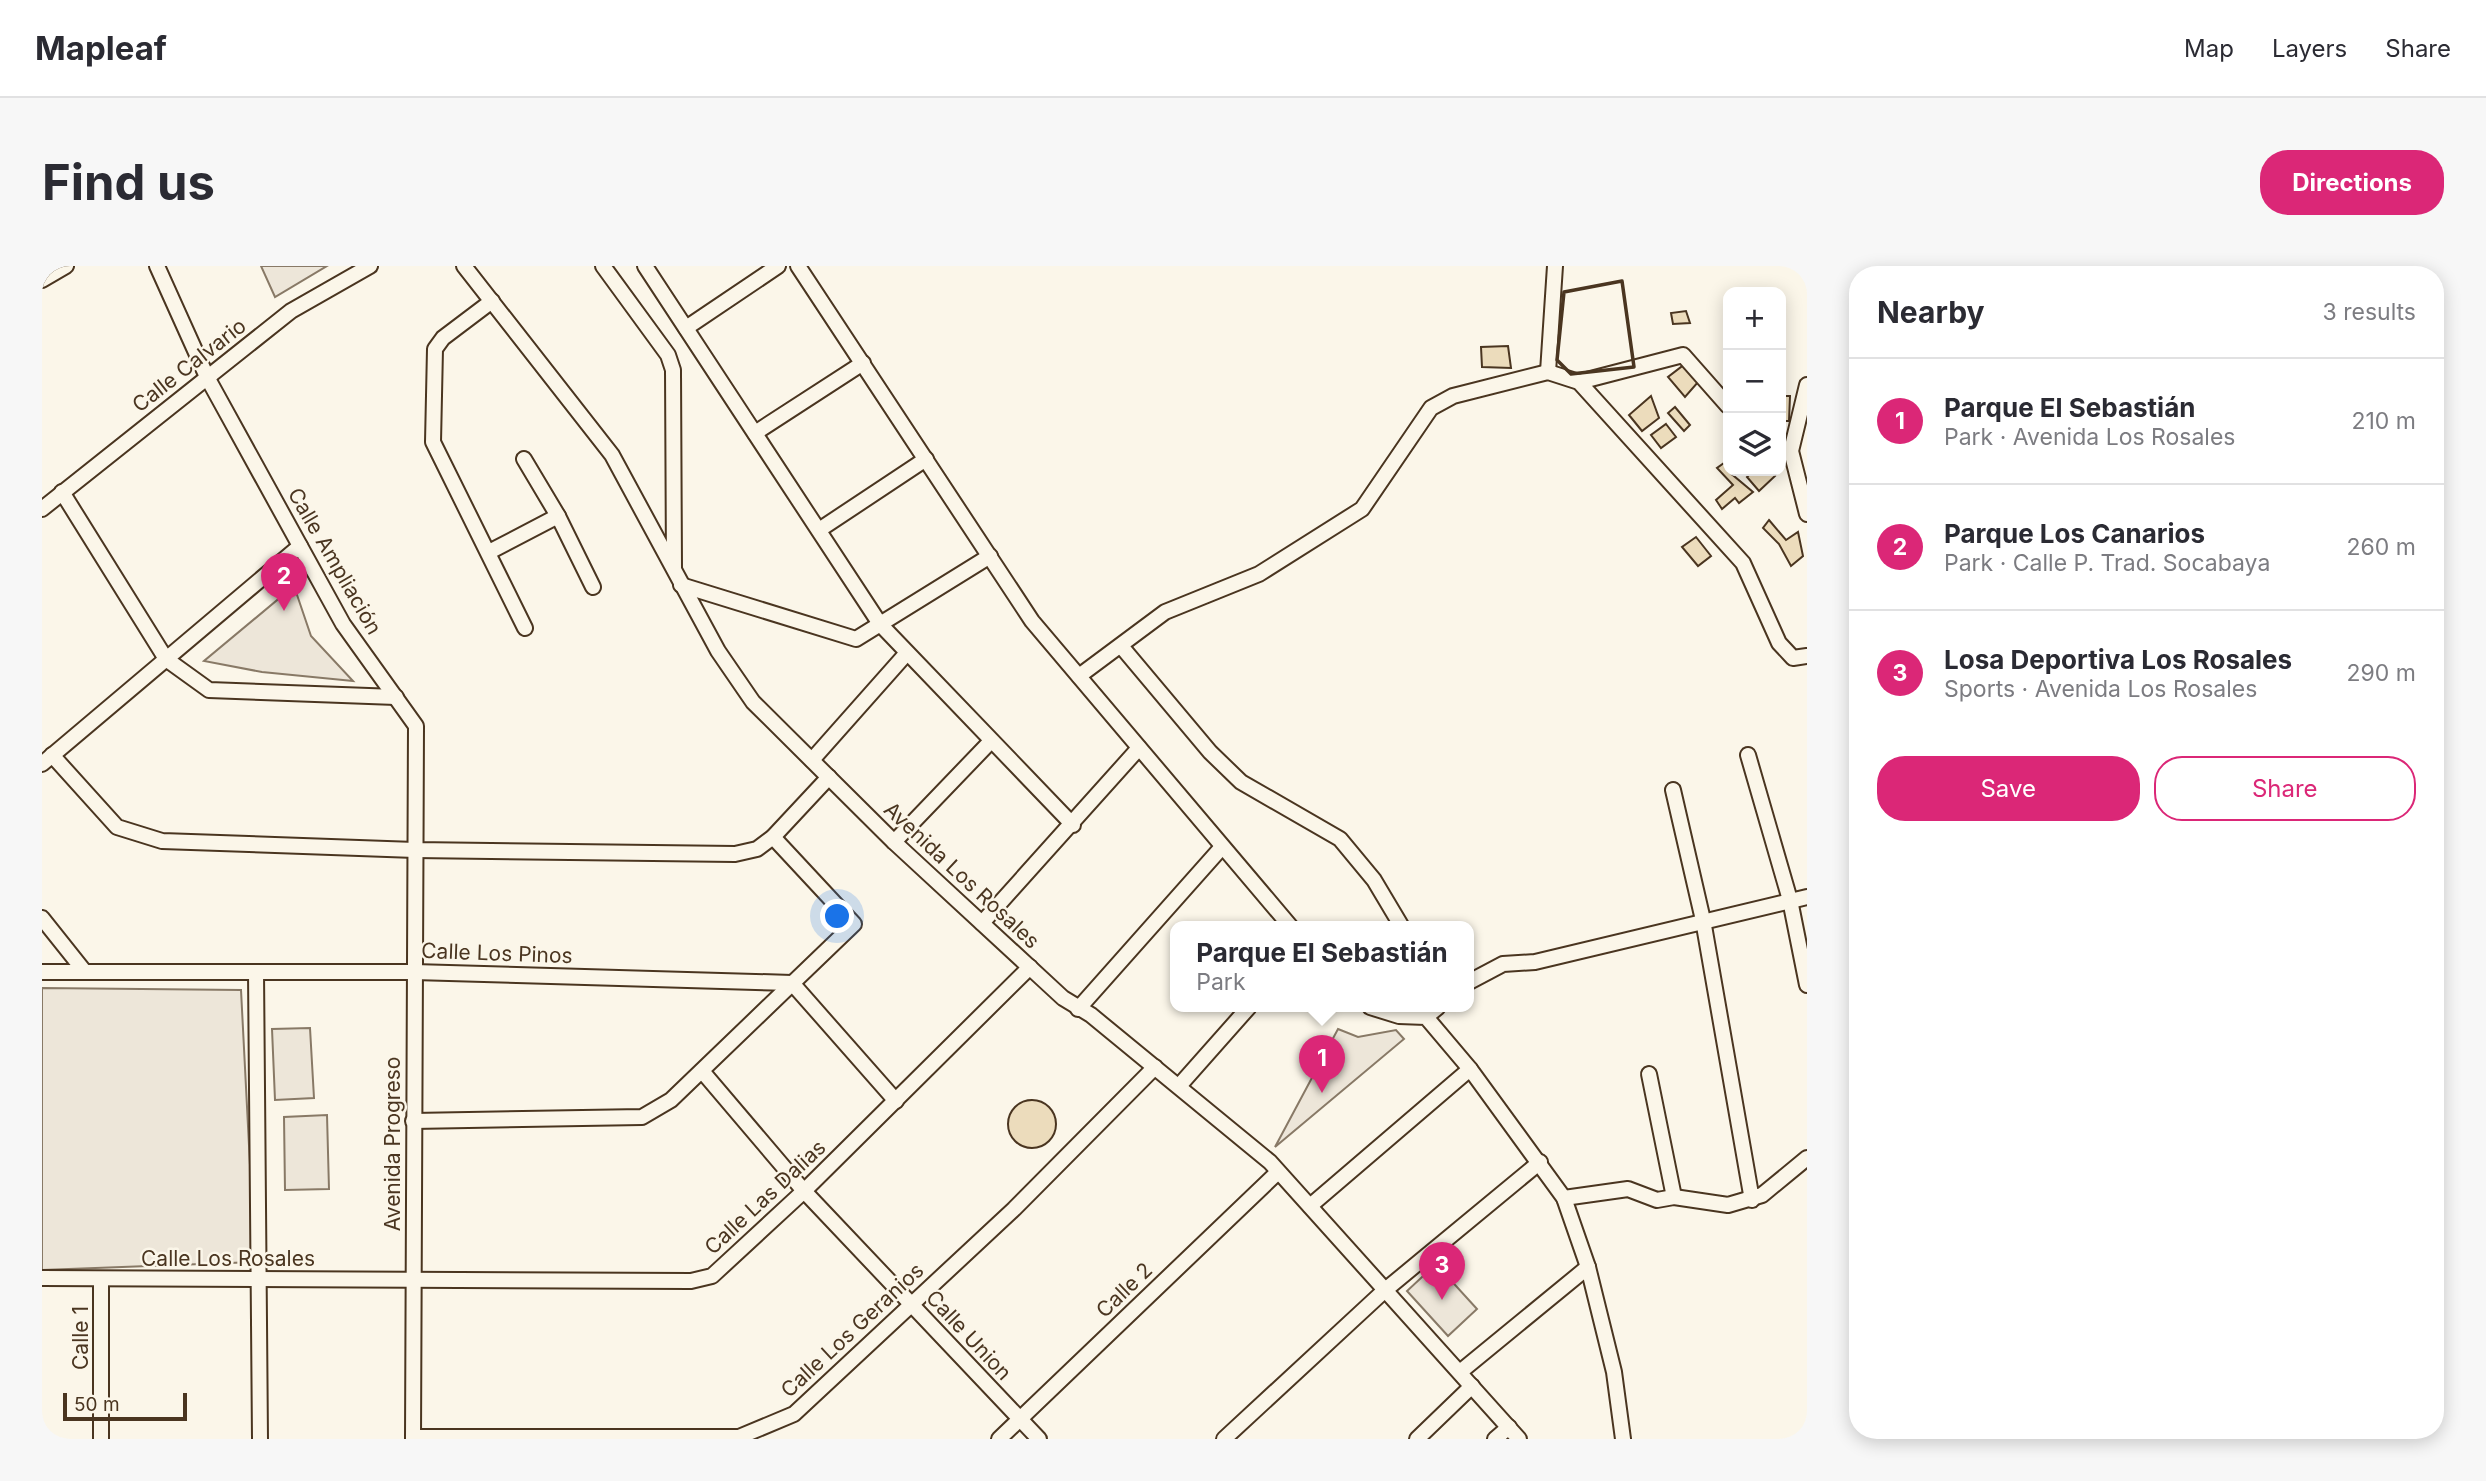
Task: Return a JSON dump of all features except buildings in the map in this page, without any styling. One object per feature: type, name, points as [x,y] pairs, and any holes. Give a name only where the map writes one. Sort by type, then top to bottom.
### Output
[{"type":"street","points":[[42,280],[66,266]]},
{"type":"street","name":"Calle Ampliación","points":[[157,266],[207,377],[343,624],[416,726],[415,850]]},
{"type":"street","name":"Calle Calvario","points":[[42,509],[291,311],[369,266]]},
{"type":"street","name":"Avenida Los Rosales","points":[[464,266],[612,455],[718,651],[753,702],[894,842],[1030,967],[1078,1009],[1091,1015],[1179,1086],[1278,1172],[1519,1439]]},
{"type":"street","points":[[603,266],[667,355],[673,370],[677,578],[856,639],[990,556]]},
{"type":"street","points":[[645,266],[880,624],[1073,825]]},
{"type":"street","points":[[686,328],[779,266]]},
{"type":"street","points":[[798,266],[1032,621],[1286,921]]},
{"type":"street","points":[[1548,372],[1555,266]]},
{"type":"street","points":[[492,301],[443,338],[433,357],[433,442],[525,628]]},
{"type":"street","points":[[1579,382],[1683,355],[1723,399]]},
{"type":"street","points":[[755,433],[863,363]]},
{"type":"street","points":[[1079,676],[1165,612],[1259,574],[1362,509],[1431,408],[1453,396],[1548,372],[1579,382],[1743,563],[1779,643],[1793,658],[1807,656]]},
{"type":"street","points":[[1807,385],[1786,448],[1807,514]]},
{"type":"street","points":[[819,530],[926,458]]},
{"type":"street","points":[[524,459],[558,516],[593,587]]},
{"type":"street","points":[[62,492],[166,659],[209,691],[396,697]]},
{"type":"street","points":[[489,552],[558,516]]},
{"type":"street","points":[[300,546],[47,759],[117,827],[162,841],[415,850],[735,854],[757,849],[773,836],[829,777]]},
{"type":"street","points":[[1121,646],[1210,752],[1241,782],[1340,839],[1374,880],[1398,921]]},
{"type":"street","points":[[813,761],[906,654]]},
{"type":"street","points":[[894,842],[991,741]]},
{"type":"street","points":[[982,923],[1073,825],[1139,748]]},
{"type":"street","points":[[1748,755],[1790,900],[1807,985]]},
{"type":"street","points":[[1673,790],[1703,920],[1752,1200]]},
{"type":"street","points":[[413,1121],[642,1117],[671,1100],[854,924],[773,836]]},
{"type":"street","points":[[1078,1009],[1222,847]]},
{"type":"street","name":"Avenida Progreso","points":[[413,1438],[415,850]]},
{"type":"street","points":[[1474,979],[1503,964],[1535,962],[1807,897]]},
{"type":"street","points":[[42,918],[85,972]]},
{"type":"street","name":"Calle Las Dalias","points":[[413,1280],[691,1281],[712,1276],[897,1101],[1030,967]]},
{"type":"street","name":"Calle Los Pinos","points":[[42,972],[414,972],[792,983]]},
{"type":"street","points":[[256,972],[261,1439]]},
{"type":"street","points":[[792,983],[897,1101]]},
{"type":"street","points":[[1179,1086],[1245,1012]]},
{"type":"street","points":[[1386,1012],[1399,1016],[1432,1012],[1564,1198],[1588,1267],[1614,1372],[1623,1439]]},
{"type":"street","name":"Calle Los Geranios","points":[[413,1438],[739,1437],[794,1414],[1014,1209],[1154,1067]]},
{"type":"street","points":[[1310,1206],[1470,1069]]},
{"type":"street","name":"Calle Union","points":[[702,1071],[804,1191],[1039,1439]]},
{"type":"street","points":[[1649,1074],[1674,1197]]},
{"type":"street","points":[[1564,1198],[1628,1189],[1657,1200],[1674,1197],[1728,1205],[1762,1195],[1807,1157]]},
{"type":"street","points":[[1224,1439],[1384,1291],[1540,1162]]},
{"type":"street","name":"Calle 2","points":[[999,1439],[1278,1172]]},
{"type":"street","points":[[1460,1372],[1588,1267]]},
{"type":"street","name":"Calle Los Rosales","points":[[42,1278],[413,1280]]},
{"type":"street","name":"Calle 1","points":[[101,1279],[101,1439]]},
{"type":"street","points":[[1417,1439],[1472,1386]]},
{"type":"street","points":[[1495,1439],[1508,1427]]},
{"type":"shaded area","points":[[261,266],[327,266],[275,297]]},
{"type":"shaded area","points":[[294,586],[311,636],[353,681],[262,672],[204,661]]},
{"type":"shaded area","points":[[42,988],[241,990],[255,1262],[42,1270]]},
{"type":"shaded area","points":[[310,1028],[314,1098],[275,1100],[272,1029]]},
{"type":"shaded area","points":[[1338,1029],[1358,1037],[1396,1030],[1404,1039],[1275,1147]]},
{"type":"shaded area","points":[[327,1115],[329,1189],[285,1190],[284,1117]]},
{"type":"shaded area","points":[[1436,1264],[1477,1309],[1448,1336],[1407,1291]]},
{"type":"wall","points":[[1622,281],[1634,367],[1571,374],[1557,360],[1564,292],[1622,281]]},
{"type":"place","name":"Parque Los Canarios","points":[[284,611]]},
{"type":"place","name":"Parque El Sebastián","points":[[1322,1093]]},
{"type":"place","name":"Losa Deportiva Los Rosales","points":[[1442,1300]]}]
